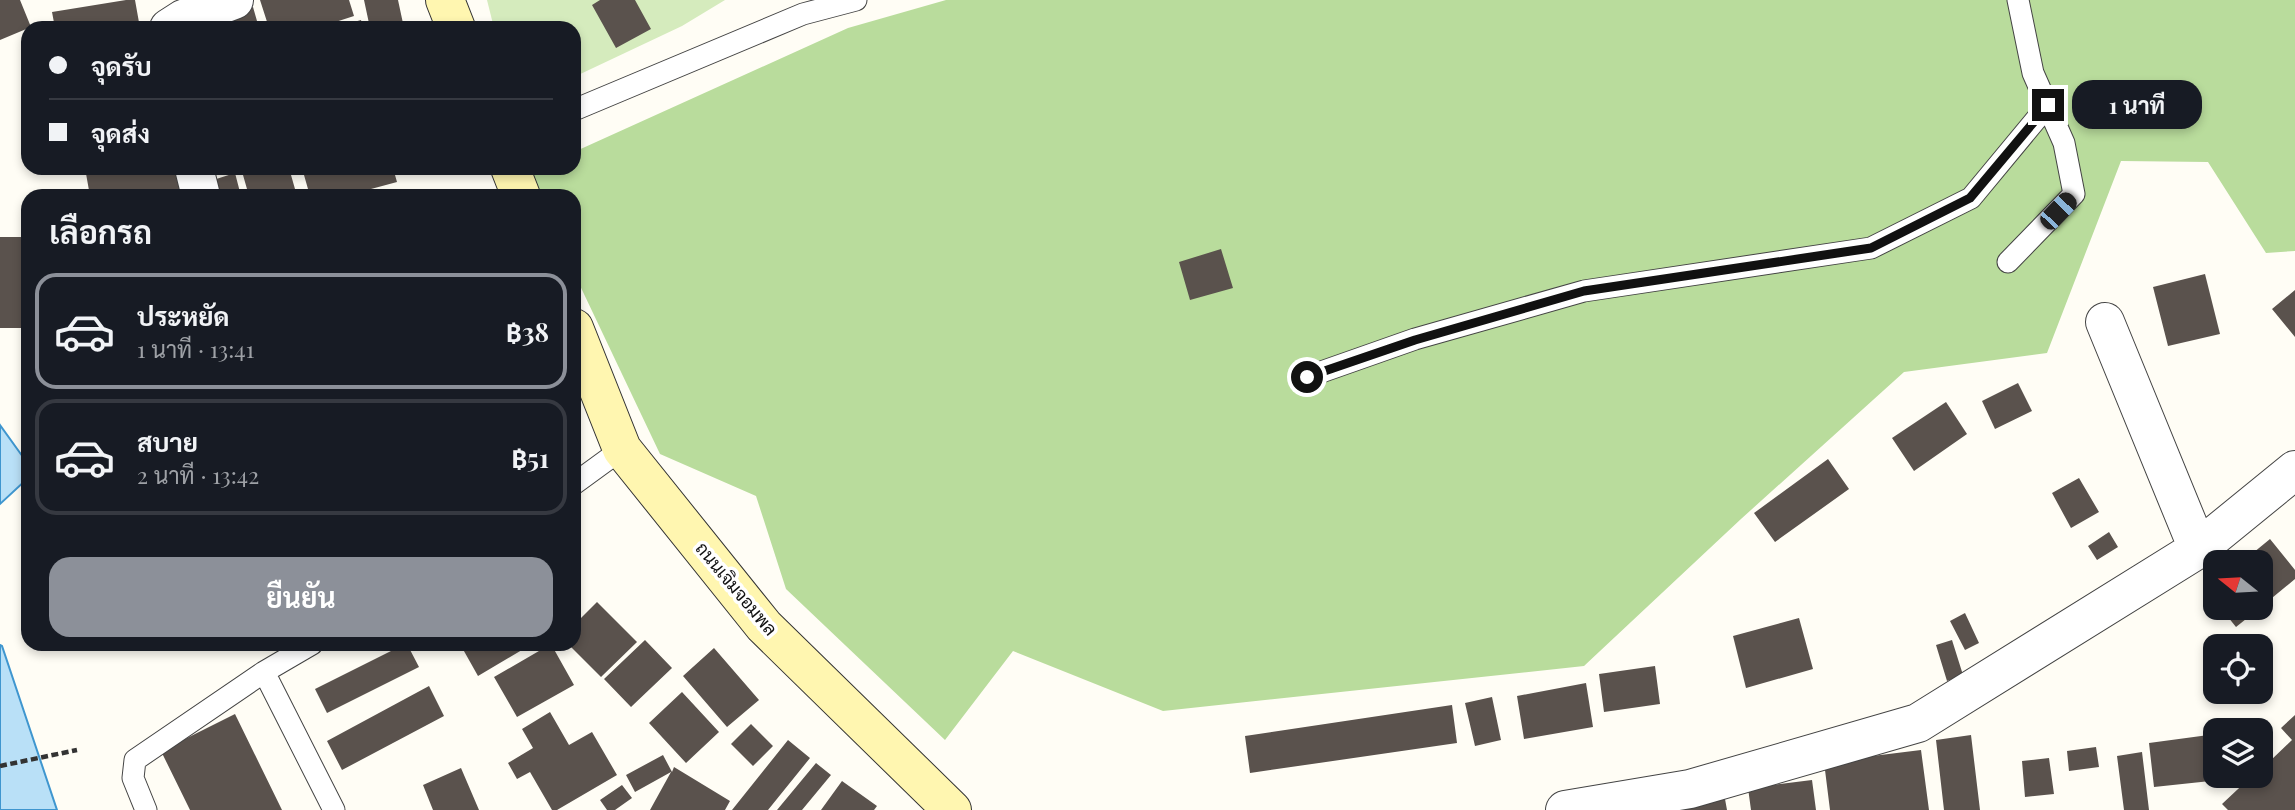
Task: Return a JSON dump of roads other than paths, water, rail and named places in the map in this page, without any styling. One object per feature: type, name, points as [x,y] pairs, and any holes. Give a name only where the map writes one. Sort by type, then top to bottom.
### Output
[{"type":"main road","points":[[446,0],[454,21]]},
{"type":"main road","name":"ถนนเจิมจอมพล","points":[[581,346],[622,449],[764,626],[952,810]]},
{"type":"street","points":[[180,21],[234,0]]},
{"type":"street","points":[[2105,322],[2198,550]]},
{"type":"street","points":[[1565,810],[1690,789],[1918,723],[2198,550],[2295,470]]},
{"type":"lane","points":[[581,107],[803,14],[856,0]]},
{"type":"lane","points":[[2008,262],[2074,194],[2064,143],[2034,73],[2018,0]]},
{"type":"lane","points":[[1307,377],[1415,340],[1584,291],[1871,248],[1970,198],[2048,105]]},
{"type":"lane","points":[[581,479],[622,449]]},
{"type":"lane","points":[[146,810],[133,778],[135,760],[264,672],[300,651]]},
{"type":"lane","points":[[264,672],[334,810]]},
{"type":"water","points":[[0,425],[21,454],[21,484],[0,504]]},
{"type":"water","points":[[0,645],[2,646],[57,810],[0,810]]}]
